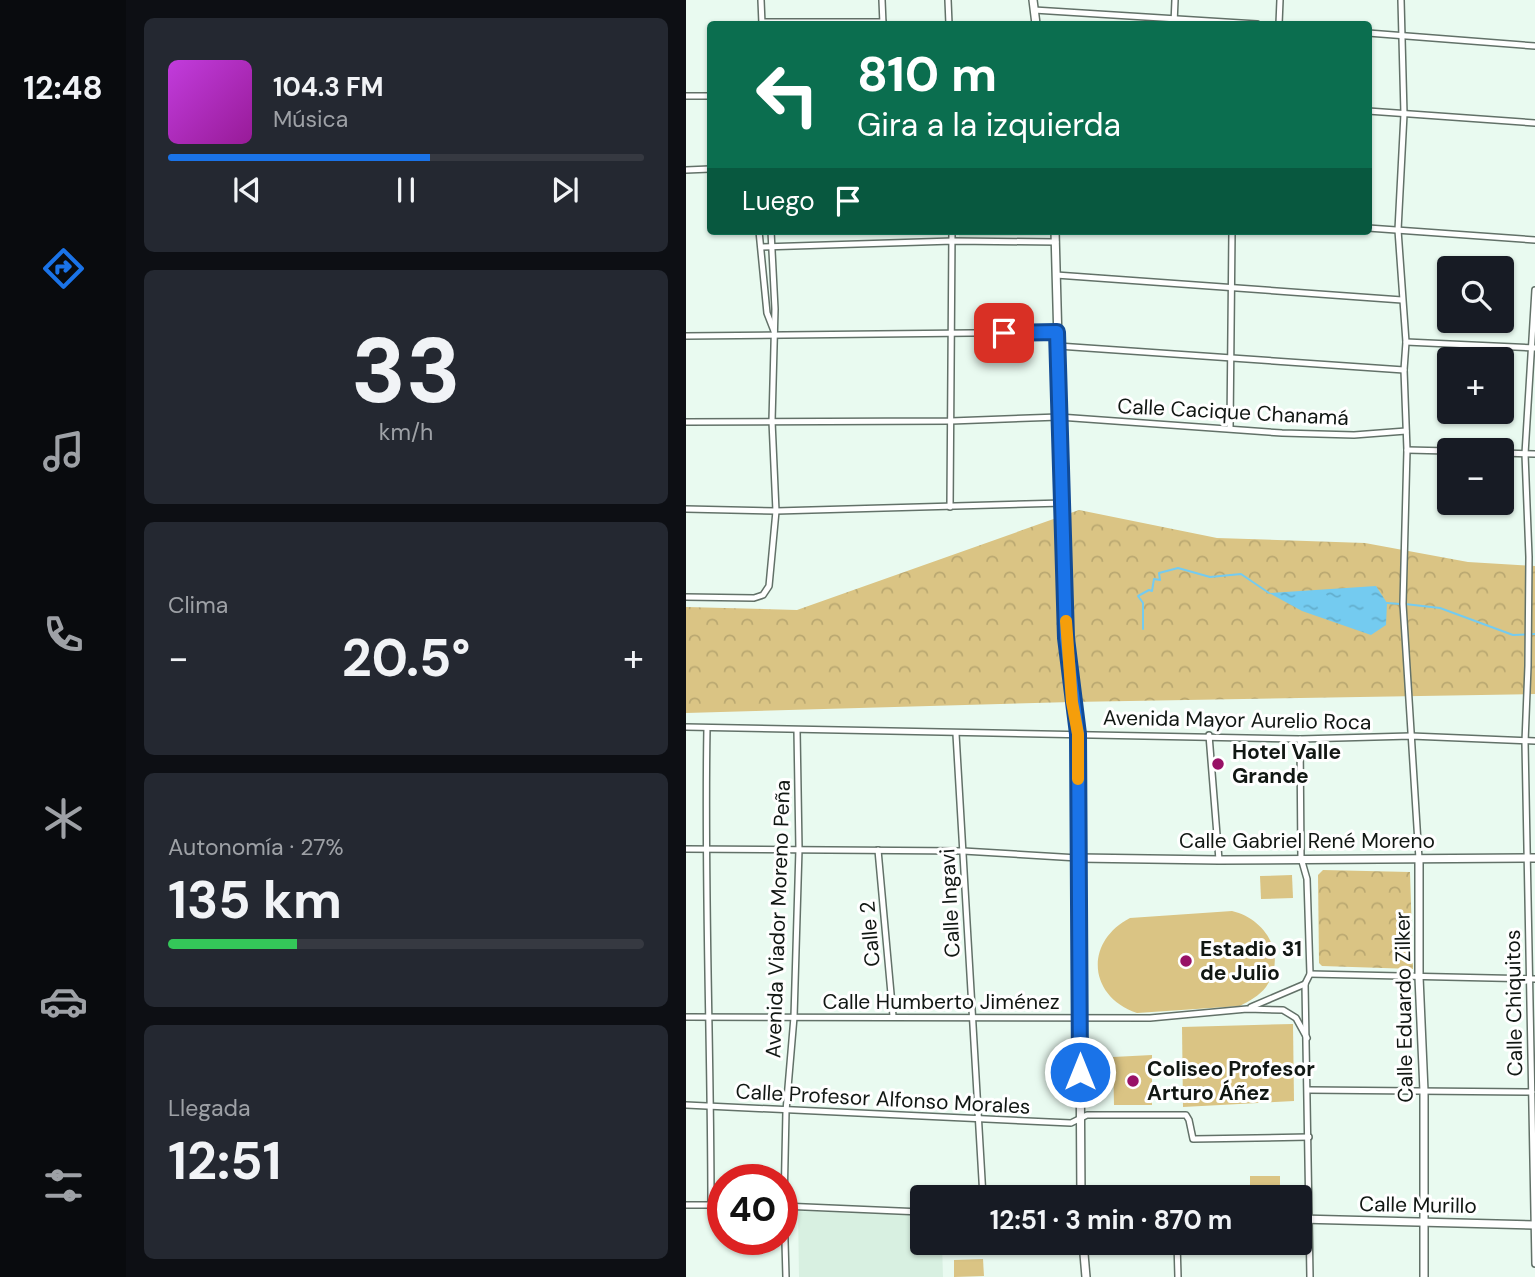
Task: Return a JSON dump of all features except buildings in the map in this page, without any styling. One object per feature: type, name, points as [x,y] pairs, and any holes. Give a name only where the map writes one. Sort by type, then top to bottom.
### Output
[{"type":"street","points":[[761,0],[762,21]]},
{"type":"street","points":[[882,0],[883,21]]},
{"type":"street","points":[[948,0],[949,21]]},
{"type":"street","points":[[1033,0],[1036,21]]},
{"type":"street","points":[[1175,0],[1175,21]]},
{"type":"street","points":[[1279,21],[1280,0]]},
{"type":"street","name":"Calle Eduardo Zilker","points":[[1401,0],[1404,114],[1398,230],[1406,342],[1404,370],[1407,450],[1403,604],[1419,859],[1419,977],[1424,1091],[1424,1277]]},
{"type":"street","points":[[1034,10],[1163,21]]},
{"type":"street","points":[[1372,33],[1535,46],[1535,39]]},
{"type":"street","points":[[686,96],[707,96]]},
{"type":"street","points":[[1372,111],[1535,123]]},
{"type":"street","points":[[686,170],[707,169]]},
{"type":"street","points":[[1372,228],[1535,240]]},
{"type":"street","points":[[760,235],[767,313],[775,334]]},
{"type":"street","points":[[686,597],[754,598],[763,595],[769,586],[776,512],[772,421],[775,334],[771,235]]},
{"type":"street","points":[[950,507],[952,235]]},
{"type":"street","points":[[1055,235],[1066,638],[1078,734],[1081,1185]]},
{"type":"street","points":[[1230,428],[1232,235]]},
{"type":"street","points":[[761,247],[953,241],[1056,242]]},
{"type":"street","points":[[1056,275],[1402,300]]},
{"type":"street","name":"Calle Chiquitos","points":[[1535,290],[1525,454],[1529,557],[1525,742],[1531,858],[1535,1264]]},
{"type":"street","points":[[686,327],[686,336],[1057,332]]},
{"type":"street","points":[[1406,342],[1533,348]]},
{"type":"street","points":[[1058,346],[1404,370]]},
{"type":"street","name":"Calle Cacique Chanamá","points":[[686,422],[951,421],[1059,417],[1282,433],[1354,435],[1406,431]]},
{"type":"street","points":[[1407,450],[1437,451]]},
{"type":"street","points":[[1514,454],[1535,454]]},
{"type":"street","points":[[686,509],[776,512],[1064,503]]},
{"type":"street","name":"Avenida Mayor Aurelio Roca","points":[[686,727],[956,734],[1209,735],[1300,739],[1410,736],[1535,741]]},
{"type":"street","points":[[707,728],[705,850],[711,1164]]},
{"type":"street","name":"Avenida Viador Moreno Peña","points":[[784,1164],[794,1017],[799,849],[797,730]]},
{"type":"street","name":"Calle Ingavi","points":[[956,734],[983,1185]]},
{"type":"street","points":[[1209,735],[1219,860]]},
{"type":"street","points":[[1300,739],[1301,858],[1307,879],[1310,974],[1306,984],[1309,1137],[1307,1185]]},
{"type":"street","points":[[686,849],[963,851],[1079,858]]},
{"type":"street","name":"Calle 2","points":[[878,850],[893,1016]]},
{"type":"street","name":"Calle Gabriel René Moreno","points":[[1079,858],[1531,858]]},
{"type":"street","points":[[1310,974],[1532,979]]},
{"type":"street","points":[[1247,1009],[1306,984]]},
{"type":"street","name":"Calle Humberto Jiménez","points":[[686,1017],[1080,1019],[1150,1018],[1247,1009],[1283,1010],[1296,1018],[1307,1038]]},
{"type":"street","points":[[1308,1090],[1533,1092]]},
{"type":"street","name":"Calle Profesor Alfonso Morales","points":[[686,1105],[1070,1123],[1087,1115],[1186,1115],[1193,1139],[1309,1137]]},
{"type":"street","points":[[686,1205],[707,1205]]},
{"type":"street","points":[[798,1207],[910,1211]]},
{"type":"street","name":"Calle Murillo","points":[[1312,1219],[1535,1225]]},
{"type":"street","name":"Avenida Viador Moreno Peña","points":[[785,1255],[786,1277]]},
{"type":"street","points":[[1084,1255],[1086,1277]]},
{"type":"street","points":[[1177,1255],[1178,1277]]},
{"type":"street","points":[[1308,1255],[1310,1277]]},
{"type":"shaded area","points":[[959,235],[1052,235],[959,237]]},
{"type":"shaded area","points":[[798,1211],[910,1215],[910,1255],[942,1255],[943,1277],[799,1277]]},
{"type":"green space","points":[[1079,510],[1217,538],[1365,543],[1468,562],[1535,566],[1535,694],[1072,702],[686,713],[686,607],[797,610]]},
{"type":"green space","points":[[1323,870],[1410,872],[1413,969],[1322,966],[1319,963],[1318,875]]},
{"type":"green space","points":[[1292,875],[1293,898],[1261,899],[1260,876]]},
{"type":"green space","name":"Estadio 31 de Julio","points":[[1232,911],[1244,915],[1264,930],[1274,951],[1275,963],[1266,987],[1240,1006],[1137,1013],[1121,1005],[1101,982],[1099,954],[1115,928],[1130,918]]},
{"type":"green space","points":[[1293,1024],[1294,1101],[1183,1107],[1182,1027]]},
{"type":"green space","name":"Coliseo Profesor Arturo Áñez","points":[[1152,1055],[1152,1105],[1114,1105],[1113,1057]]},
{"type":"green space","points":[[1250,1176],[1280,1176],[1280,1185],[1250,1185]]},
{"type":"green space","points":[[983,1259],[984,1276],[954,1277],[954,1260]]},
{"type":"water","points":[[1376,586],[1387,603],[1386,625],[1371,635],[1302,611],[1269,593]]},
{"type":"waterway","points":[[1143,629],[1143,603],[1138,596],[1152,591],[1154,579],[1160,580],[1159,573],[1178,568],[1210,577],[1241,574],[1269,593]]},
{"type":"waterway","points":[[1387,603],[1400,604]]},
{"type":"waterway","points":[[1405,604],[1440,608],[1513,635],[1535,634]]},
{"type":"slow traffic","points":[[1066,621],[1072,702],[1078,734],[1078,779]]},
{"type":"place","name":"Hotel Valle Grande","points":[[1218,764]]},
{"type":"place","name":"Estadio 31 de Julio","points":[[1186,961]]},
{"type":"place","name":"Coliseo Profesor Arturo Áñez","points":[[1133,1081]]},
{"type":"route","points":[[1004,333],[1057,332],[1066,638],[1078,734],[1080,1072]]}]
